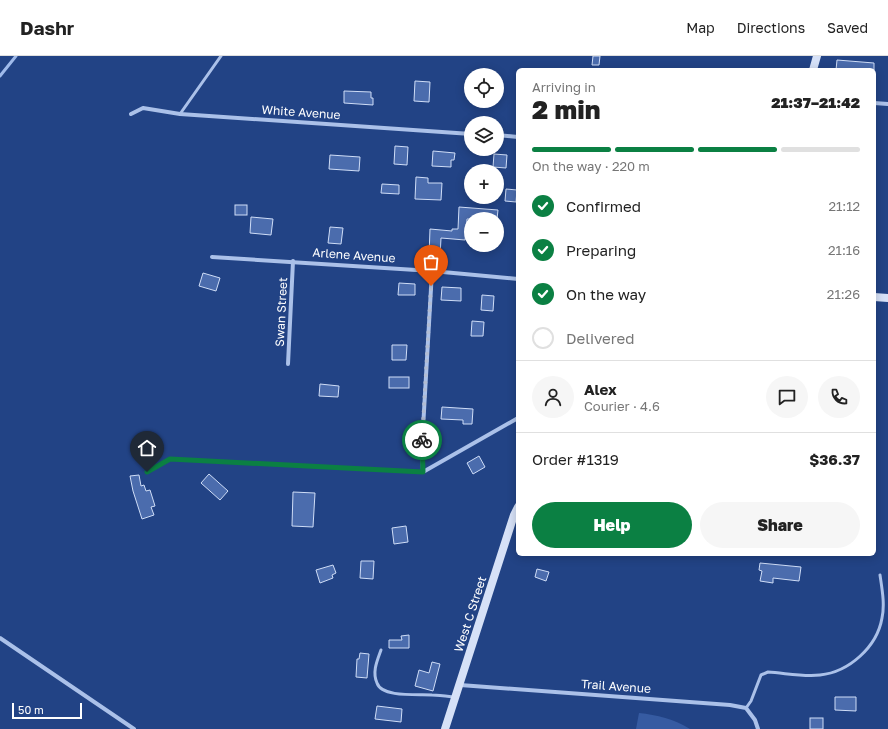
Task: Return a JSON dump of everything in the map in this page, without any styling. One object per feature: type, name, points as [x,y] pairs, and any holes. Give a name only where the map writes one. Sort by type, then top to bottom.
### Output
[{"type":"main road","points":[[813,68],[816,56]]},
{"type":"main road","points":[[876,297],[888,298]]},
{"type":"main road","name":"West C Street","points":[[445,729],[516,511]]},
{"type":"street","points":[[876,103],[888,104]]},
{"type":"street","name":"White Avenue","points":[[131,114],[143,108],[180,114],[464,134]]},
{"type":"street","points":[[504,136],[516,137]]},
{"type":"street","name":"Arlene Avenue","points":[[212,257],[293,261],[516,279]]},
{"type":"street","name":"Swan Street","points":[[288,364],[293,261]]},
{"type":"street","points":[[432,271],[422,446],[423,472],[516,419]]},
{"type":"street","points":[[0,638],[134,729]]},
{"type":"street","name":"Trail Avenue","points":[[459,685],[730,705],[746,708]]},
{"type":"street","points":[[746,708],[755,720],[758,729]]},
{"type":"lane","points":[[180,114],[221,56]]},
{"type":"lane","points":[[147,472],[170,459],[423,472]]},
{"type":"lane","points":[[746,708],[751,701],[761,675],[768,672],[822,675],[836,671],[856,660],[872,642],[882,619],[883,608],[880,575]]},
{"type":"lane","points":[[381,650],[375,668],[375,677],[377,685],[381,690],[416,696],[430,695],[455,697]]},
{"type":"shaded area","points":[[639,713],[665,718],[690,729],[636,729]]},
{"type":"building","points":[[593,56],[600,56],[599,65],[592,65]]},
{"type":"building","points":[[837,60],[874,63],[874,68],[836,68]]},
{"type":"building","points":[[415,81],[430,82],[429,102],[414,101]]},
{"type":"building","points":[[344,91],[371,92],[373,105],[344,103]]},
{"type":"building","points":[[395,146],[408,147],[407,165],[394,164]]},
{"type":"building","points":[[433,151],[455,153],[454,160],[451,160],[451,167],[432,166]]},
{"type":"building","points":[[330,155],[360,157],[359,171],[329,169]]},
{"type":"building","points":[[507,155],[506,168],[504,168],[504,164],[493,164],[494,156]]},
{"type":"building","points":[[416,177],[428,178],[428,183],[442,183],[441,200],[415,199]]},
{"type":"building","points":[[382,184],[399,185],[399,194],[381,193]]},
{"type":"building","points":[[506,189],[516,190],[516,202],[505,201]]},
{"type":"building","points":[[235,205],[247,205],[247,215],[235,215]]},
{"type":"building","points":[[459,207],[498,210],[498,212],[464,212],[464,240],[441,238],[440,257],[429,256],[430,229],[452,231],[452,229],[458,229]]},
{"type":"building","points":[[251,217],[273,219],[271,235],[250,233]]},
{"type":"building","points":[[330,227],[343,228],[341,244],[328,243]]},
{"type":"building","points":[[203,273],[220,278],[216,291],[199,286]]},
{"type":"building","points":[[399,283],[415,284],[415,295],[398,295]]},
{"type":"building","points":[[442,287],[461,288],[461,301],[441,300]]},
{"type":"building","points":[[482,295],[494,296],[493,311],[481,310]]},
{"type":"building","points":[[472,321],[484,322],[483,336],[471,336]]},
{"type":"building","points":[[392,345],[407,345],[406,360],[392,360]]},
{"type":"building","points":[[389,377],[409,377],[409,388],[389,388]]},
{"type":"building","points":[[320,384],[339,386],[338,397],[319,396]]},
{"type":"building","points":[[442,407],[473,409],[472,424],[463,424],[463,420],[441,419]]},
{"type":"building","points":[[479,456],[485,467],[473,474],[467,463]]},
{"type":"building","points":[[209,474],[228,491],[220,500],[201,483]]},
{"type":"building","points":[[139,475],[141,486],[144,485],[146,491],[150,490],[155,506],[151,507],[154,515],[142,519],[130,476]]},
{"type":"building","points":[[293,492],[315,493],[313,527],[292,526]]},
{"type":"building","points":[[406,526],[408,542],[394,544],[392,528]]},
{"type":"building","points":[[361,561],[374,561],[373,579],[360,578]]},
{"type":"building","points":[[760,563],[801,567],[799,581],[773,578],[773,583],[760,581],[762,571],[759,570]]},
{"type":"building","points":[[333,565],[336,573],[332,575],[333,578],[320,583],[316,570]]},
{"type":"building","points":[[537,569],[549,572],[546,581],[535,577]]},
{"type":"building","points":[[409,635],[409,648],[389,648],[389,640],[402,640],[401,636]]},
{"type":"building","points":[[360,653],[369,654],[367,678],[356,677],[357,659],[359,659]]},
{"type":"building","points":[[432,662],[440,664],[433,691],[415,686],[419,670],[429,673]]},
{"type":"building","points":[[835,697],[856,697],[856,711],[835,710]]},
{"type":"building","points":[[377,706],[402,709],[401,722],[375,719]]},
{"type":"building","points":[[810,718],[823,718],[823,729],[810,729]]},
{"type":"waterway","points":[[0,76],[16,56]]},
{"type":"way so far","points":[[422,440],[431,286]]},
{"type":"route","points":[[147,472],[170,459],[423,472],[422,440]]}]
